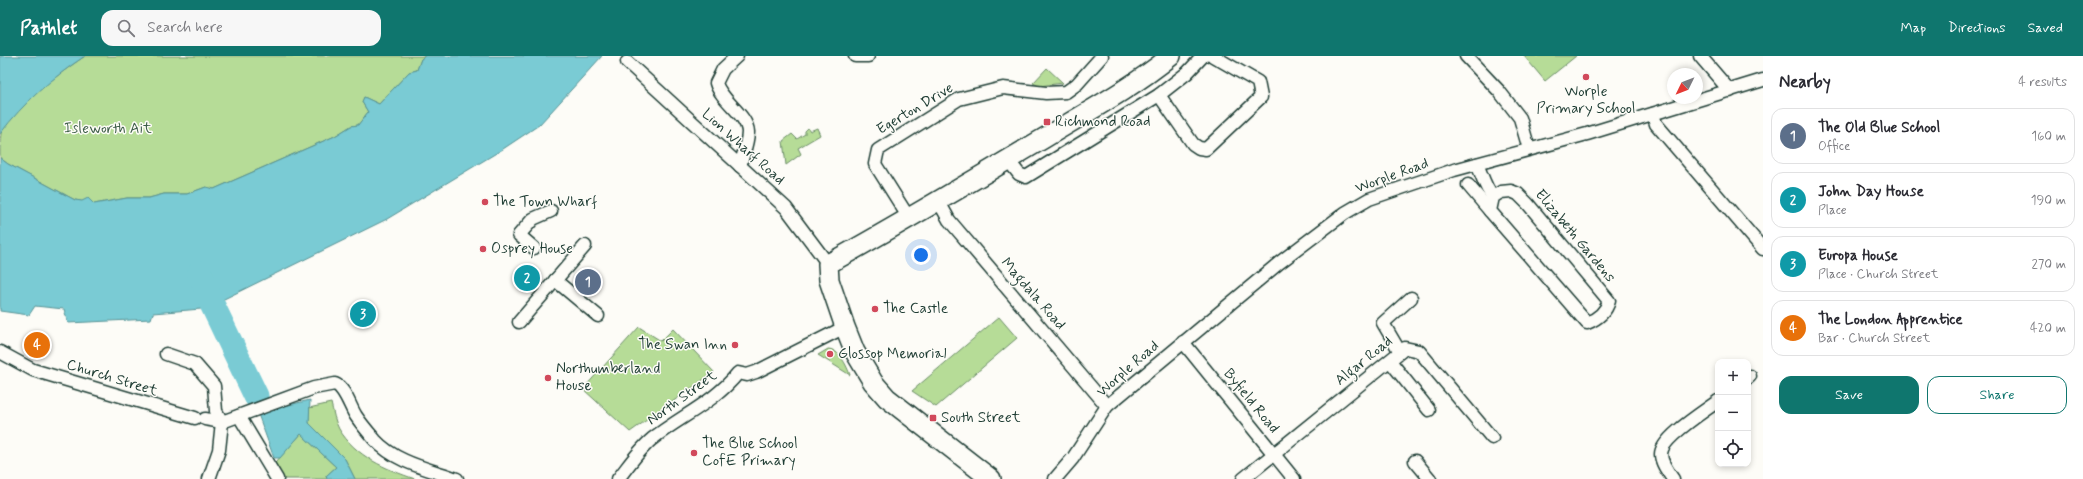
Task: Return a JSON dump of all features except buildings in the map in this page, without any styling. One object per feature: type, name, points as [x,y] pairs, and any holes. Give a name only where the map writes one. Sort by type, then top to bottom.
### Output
[{"type":"main road","points":[[991,479],[887,398],[868,374],[855,352],[844,327],[829,280],[828,264],[938,202],[1008,160],[1150,73],[1171,56]]},
{"type":"street","points":[[737,56],[723,69],[716,83],[718,90],[746,123],[748,134],[740,166]]},
{"type":"street","points":[[855,56],[868,56]]},
{"type":"street","name":"Egerton Drive","points":[[908,218],[875,164],[878,150],[959,99],[1003,88],[1046,93],[1066,92],[1077,84],[1102,56]]},
{"type":"street","points":[[1008,160],[1018,174],[1026,177],[1159,95],[1187,73],[1203,56]]},
{"type":"street","points":[[1159,95],[1193,144],[1199,148],[1206,149],[1261,97],[1258,82],[1213,56]]},
{"type":"street","points":[[1466,56],[1499,91],[1520,118],[1530,149]]},
{"type":"street","points":[[1700,56],[1730,91]]},
{"type":"street","name":"Lion Wharf Road","points":[[627,62],[786,208],[828,264]]},
{"type":"street","name":"Worple Road","points":[[1055,479],[1073,458],[1107,406],[1279,263],[1345,213],[1369,199],[1477,164],[1653,114],[1763,80]]},
{"type":"street","points":[[1653,114],[1656,124],[1763,249]]},
{"type":"street","points":[[1477,164],[1485,180],[1486,190],[1497,195],[1490,211]]},
{"type":"street","name":"Elizabeth Gardens","points":[[1468,185],[1587,323],[1593,321],[1607,309],[1609,302],[1528,204],[1518,194],[1511,191],[1497,195]]},
{"type":"street","name":"Magdala Road","points":[[938,202],[949,220],[1107,406]]},
{"type":"street","points":[[534,248],[519,235],[533,219],[551,211]]},
{"type":"street","points":[[519,322],[585,246]]},
{"type":"street","points":[[555,280],[598,316]]},
{"type":"street","points":[[1400,352],[1383,323],[1412,298]]},
{"type":"street","name":"North Street","points":[[618,479],[636,455],[652,440],[722,392],[738,373],[747,375],[752,374],[844,327]]},
{"type":"street","name":"Byfield Road","points":[[1183,342],[1294,479]]},
{"type":"street","name":"Algar Road","points":[[1243,479],[1405,348],[1419,351],[1492,438]]},
{"type":"street","name":"Church Street","points":[[0,352],[33,370],[200,419],[222,422]]},
{"type":"street","points":[[166,354],[195,364],[214,386],[216,411],[222,422],[219,450],[209,479]]},
{"type":"street","points":[[1390,361],[1429,410]]},
{"type":"street","points":[[222,422],[251,410],[314,388],[331,384],[337,385],[357,417],[376,441],[387,451],[400,460],[457,479]]},
{"type":"street","points":[[1673,479],[1665,467],[1661,453],[1666,440],[1715,403]]},
{"type":"street","points":[[239,416],[276,479]]},
{"type":"street","points":[[1415,461],[1430,479]]},
{"type":"green space","name":"Isleworth Ait","points":[[85,56],[425,56],[421,59],[417,70],[409,72],[379,104],[364,97],[362,102],[368,112],[358,125],[351,126],[335,136],[214,189],[206,187],[187,194],[164,194],[149,198],[127,198],[94,204],[75,200],[8,164],[0,158],[1,133],[16,112],[38,91]]},
{"type":"green space","points":[[1524,56],[1576,56],[1545,81]]},
{"type":"green space","points":[[1047,68],[1063,83],[1039,86],[1033,83]]},
{"type":"green space","points":[[808,128],[810,131],[817,128],[820,135],[798,148],[801,154],[786,165],[783,141],[792,134],[797,139],[805,134],[805,131]]},
{"type":"green space","points":[[999,317],[1017,338],[936,407],[912,391]]},
{"type":"green space","points":[[639,327],[661,341],[673,329],[714,372],[630,432],[583,389]]},
{"type":"green space","points":[[828,349],[839,355],[845,363],[850,375],[818,355]]},
{"type":"green space","points":[[331,403],[339,429],[354,447],[372,461],[415,479],[355,479],[345,459],[309,423],[309,408]]},
{"type":"green space","points":[[301,434],[336,467],[326,476],[327,479],[284,479],[275,463]]},
{"type":"water","points":[[0,56],[85,56],[39,91],[9,122],[0,134]]},
{"type":"water","points":[[425,56],[602,56],[539,125],[503,149],[387,219],[201,309],[153,313],[151,319],[68,323],[64,309],[35,306],[29,315],[0,311],[0,158],[8,164],[75,200],[82,201],[88,198],[94,204],[127,198],[149,198],[164,194],[187,194],[206,187],[214,189],[335,136],[351,126],[358,125],[368,112],[362,102],[364,97],[379,104],[409,72],[417,70],[421,59]]},
{"type":"water","points":[[310,400],[309,423],[345,459],[355,479],[327,479],[326,476],[336,467],[301,434],[280,458],[274,458],[258,414],[263,411]]},
{"type":"waterway","points":[[200,273],[212,304],[256,396]]},
{"type":"place","name":"Worple Primary School","points":[[1586,77]]},
{"type":"place","name":"Richmond Road","points":[[1047,122]]},
{"type":"place","name":"The Town Wharf","points":[[485,202]]},
{"type":"place","name":"Osprey House","points":[[483,249]]},
{"type":"place","name":"John Day House","points":[[527,278]]},
{"type":"place","name":"The Old Blue School","points":[[588,282]]},
{"type":"place","name":"The Castle","points":[[875,309]]},
{"type":"place","name":"Europa House","points":[[363,314]]},
{"type":"place","name":"The London Apprentice","points":[[37,345]]},
{"type":"place","name":"The Swan Inn","points":[[735,345]]},
{"type":"place","name":"Glossop Memorial","points":[[830,354]]},
{"type":"place","name":"Northumberland House","points":[[548,378]]},
{"type":"place","name":"South Street","points":[[933,418]]},
{"type":"place","name":"The Blue School CofE Primary","points":[[694,453]]}]
